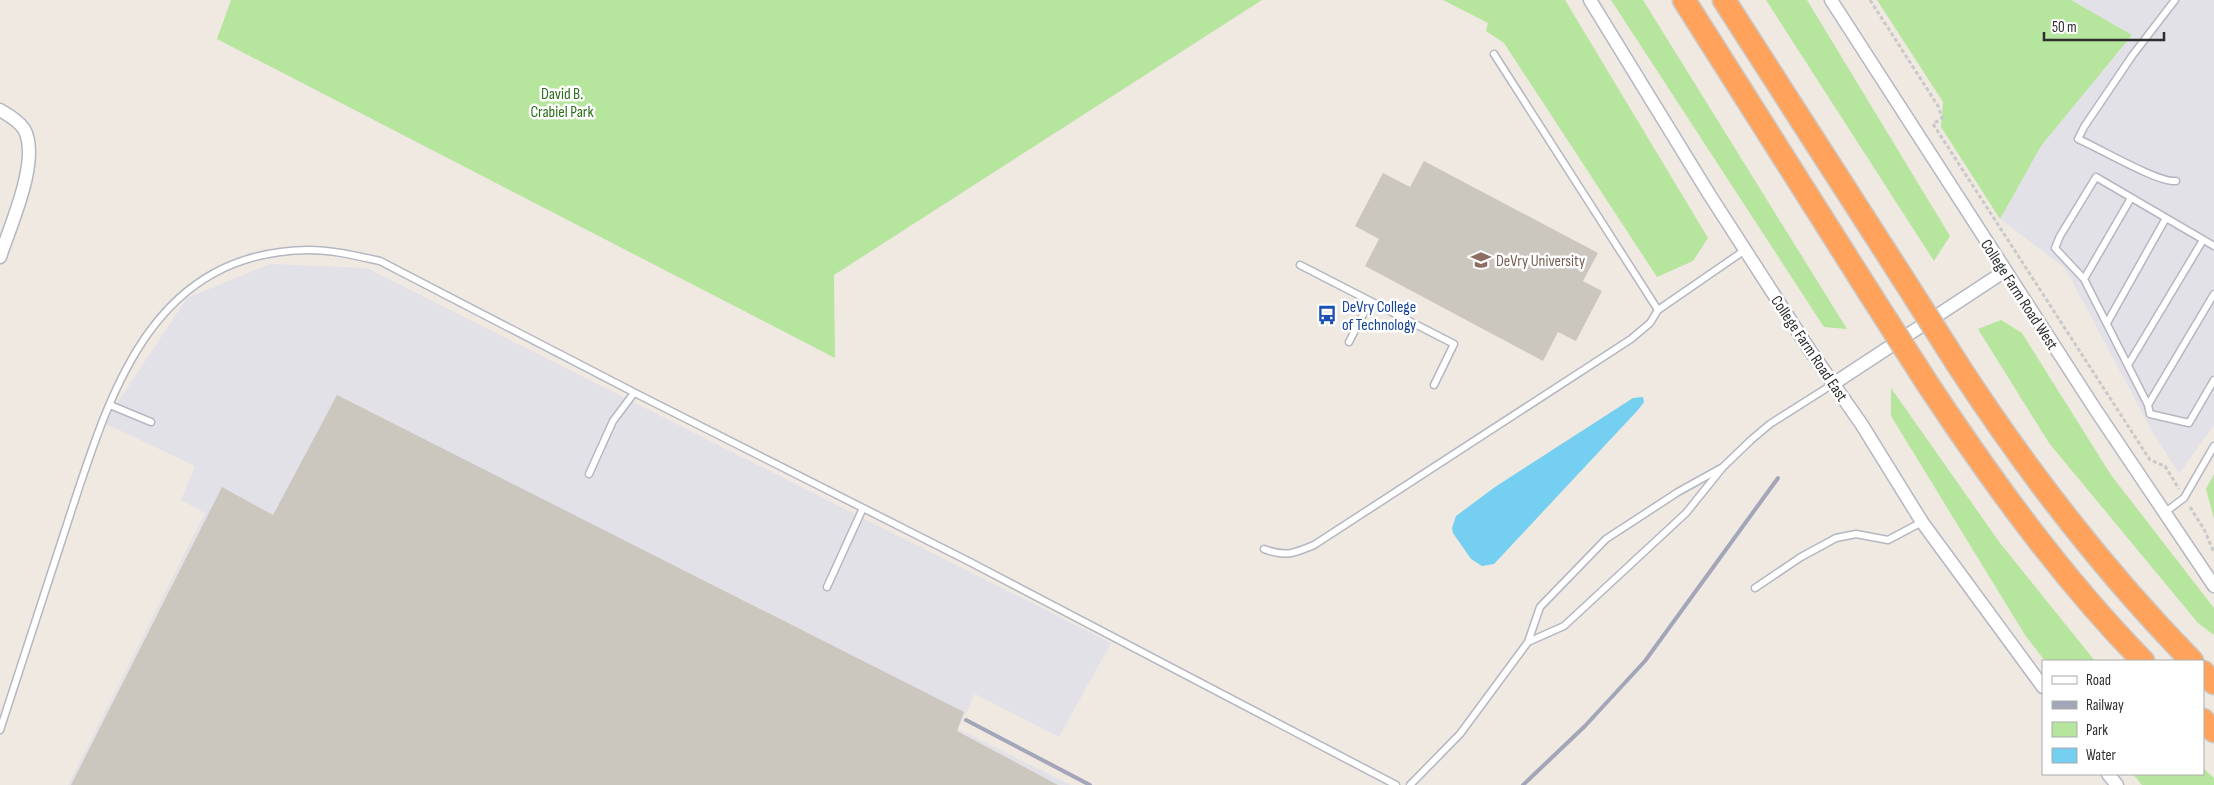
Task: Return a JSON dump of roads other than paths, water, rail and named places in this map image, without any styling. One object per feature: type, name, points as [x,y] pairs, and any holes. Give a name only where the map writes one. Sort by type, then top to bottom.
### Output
[{"type":"highway","points":[[1684,0],[1927,383],[2023,522],[2099,614],[2142,660]]},
{"type":"highway","points":[[1724,0],[2012,448],[2083,541],[2121,586],[2191,660]]},
{"type":"highway","points":[[2204,673],[2214,683]]},
{"type":"highway","points":[[2204,721],[2214,731]]},
{"type":"street","name":"College Farm Road East","points":[[1590,0],[1745,250],[1862,425],[1922,522],[2042,686]]},
{"type":"street","name":"College Farm Road West","points":[[1831,0],[2005,271],[2214,586]]},
{"type":"street","points":[[0,110],[18,122],[25,131],[28,168],[0,257]]},
{"type":"street","points":[[1833,384],[2005,271]]},
{"type":"street","points":[[2109,775],[2117,785]]},
{"type":"lane","points":[[2175,0],[2132,56],[2084,127],[2078,139],[2148,172],[2171,181],[2176,181]]},
{"type":"lane","points":[[1494,54],[1658,310]]},
{"type":"lane","points":[[2214,246],[2096,177],[2060,236],[2055,248],[2084,279],[2148,405],[2150,414],[2189,423],[2214,380]]},
{"type":"lane","points":[[2084,279],[2131,198]]},
{"type":"lane","points":[[2106,323],[2166,218]]},
{"type":"lane","points":[[2128,365],[2203,240]]},
{"type":"lane","points":[[0,730],[97,433],[135,350],[165,312],[183,294],[207,276],[236,262],[273,252],[311,250],[380,261],[863,508],[1396,785]]},
{"type":"lane","points":[[1264,549],[1278,555],[1293,554],[1314,545],[1631,339],[1650,323],[1658,310],[1745,250]]},
{"type":"lane","points":[[1300,265],[1454,344],[1434,385]]},
{"type":"lane","points":[[2148,405],[2214,294]]},
{"type":"lane","points":[[1349,342],[1370,301]]},
{"type":"lane","points":[[1528,642],[1564,626],[1686,513],[1723,467],[1770,424],[1833,384]]},
{"type":"lane","points":[[590,474],[613,421],[634,392]]},
{"type":"lane","points":[[110,405],[151,422]]},
{"type":"lane","points":[[2164,513],[2184,498],[2214,446]]},
{"type":"lane","points":[[1410,785],[1460,734],[1528,642],[1540,607],[1606,540],[1678,492],[1723,467]]},
{"type":"lane","points":[[827,587],[863,508]]},
{"type":"lane","points":[[1755,588],[1801,557],[1836,538],[1856,534],[1888,540],[1922,522]]},
{"type":"water","points":[[1643,397],[1644,402],[1638,410],[1494,564],[1482,566],[1471,559],[1453,533],[1452,528],[1456,516],[1495,487],[1633,398]]},
{"type":"railway","points":[[1523,785],[1585,726],[1645,661],[1778,478]]},
{"type":"railway","points":[[966,720],[1090,785]]},
{"type":"place","name":"DeVry University","points":[[1481,260]]},
{"type":"place","name":"DeVry College of Technology","points":[[1327,315]]},
{"type":"park label","name":"David B. Crabiel Park","points":[[562,102]]}]
